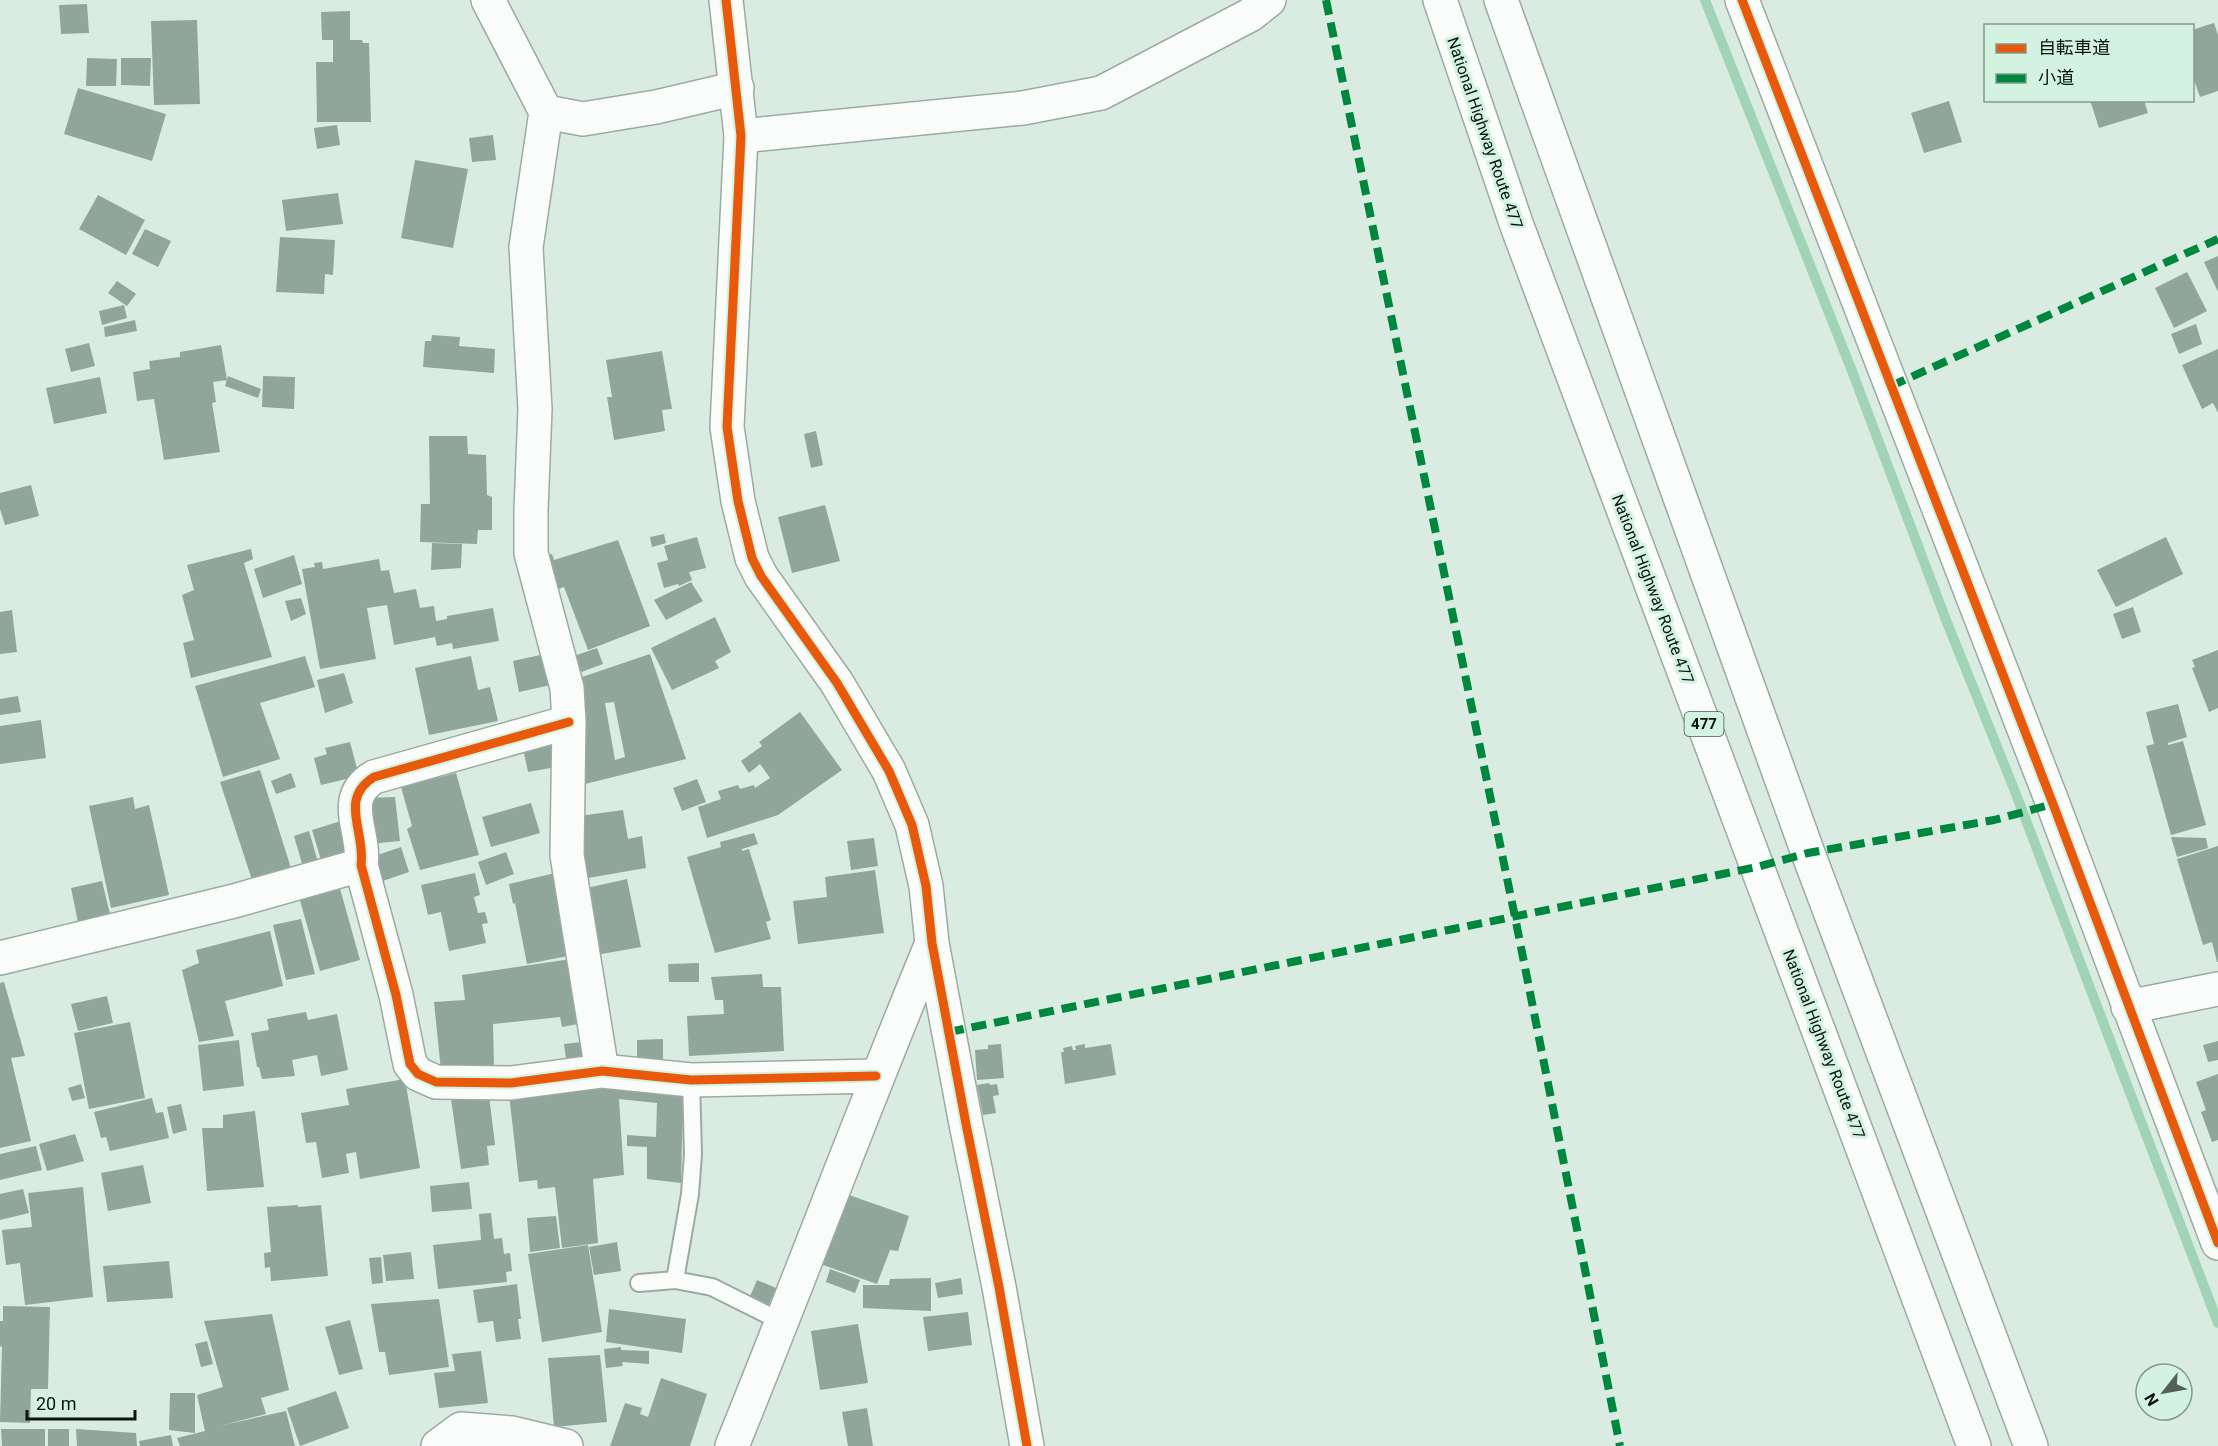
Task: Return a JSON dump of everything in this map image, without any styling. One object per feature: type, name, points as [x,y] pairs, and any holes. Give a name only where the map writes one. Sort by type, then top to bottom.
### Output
[{"type":"main road","points":[[488,0],[546,112],[526,247],[535,409],[531,553],[567,688],[569,722],[567,855],[602,1071]]},
{"type":"main road","points":[[726,0],[741,136],[727,427],[738,501],[752,558],[761,576],[837,683],[889,771],[912,825],[926,886],[932,943],[999,1287],[1027,1446]]},
{"type":"main road","points":[[741,136],[1023,108],[1101,93],[1250,15],[1269,0]]},
{"type":"main road","name":"National Highway Route 477","points":[[1440,0],[1517,226],[1974,1446]]},
{"type":"main road","points":[[1501,0],[1808,853],[2031,1446]]},
{"type":"main road","points":[[1742,0],[2049,793],[2218,1243]]},
{"type":"main road","points":[[546,112],[583,119],[656,107],[736,88]]},
{"type":"main road","points":[[569,722],[374,777],[363,784],[357,792],[355,809],[363,852],[361,865],[396,995],[410,1064],[418,1074],[436,1082],[511,1083],[602,1071],[691,1080],[876,1076]]},
{"type":"main road","points":[[0,958],[234,901],[361,865]]},
{"type":"main road","points":[[732,1446],[876,1076],[932,943]]},
{"type":"main road","points":[[2128,1007],[2218,989]]},
{"type":"main road","points":[[438,1446],[461,1429],[512,1433],[566,1446]]},
{"type":"lane","points":[[675,1280],[690,1194],[693,1154],[691,1080]]},
{"type":"lane","points":[[639,1283],[675,1280],[712,1287],[782,1322]]},
{"type":"building","points":[[87,4],[89,33],[61,34],[59,5]]},
{"type":"building","points":[[350,11],[350,40],[362,40],[363,43],[369,43],[371,122],[317,122],[316,62],[333,62],[333,40],[322,40],[321,12]]},
{"type":"building","points":[[197,20],[200,104],[154,105],[151,21]]},
{"type":"building","points":[[2214,23],[2218,35],[2218,91],[2200,97],[2194,80],[2194,29]]},
{"type":"building","points":[[87,58],[117,59],[116,86],[86,86]]},
{"type":"building","points":[[121,58],[151,58],[150,86],[121,85]]},
{"type":"building","points":[[78,88],[166,114],[152,161],[64,134]]},
{"type":"building","points":[[1949,101],[1962,142],[1924,153],[1911,113]]},
{"type":"building","points":[[2091,102],[2145,102],[2148,113],[2099,128]]},
{"type":"building","points":[[337,125],[340,145],[317,149],[314,128]]},
{"type":"building","points":[[493,135],[496,160],[472,162],[469,138]]},
{"type":"building","points":[[415,160],[468,169],[453,248],[401,238]]},
{"type":"building","points":[[338,193],[343,224],[286,231],[282,200]]},
{"type":"building","points":[[98,195],[145,220],[126,255],[79,229]]},
{"type":"building","points":[[145,229],[171,241],[158,267],[132,254]]},
{"type":"building","points":[[280,237],[335,240],[333,275],[325,274],[324,294],[276,292]]},
{"type":"building","points":[[2218,256],[2218,292],[2204,262]]},
{"type":"building","points":[[2187,272],[2207,311],[2174,328],[2155,288]]},
{"type":"building","points":[[117,281],[136,294],[127,306],[108,293]]},
{"type":"building","points":[[124,305],[127,318],[102,325],[99,311]]},
{"type":"building","points":[[135,320],[137,331],[105,337],[104,327]]},
{"type":"building","points":[[2196,324],[2202,344],[2179,354],[2171,334]]},
{"type":"building","points":[[432,335],[460,337],[459,346],[495,349],[494,373],[423,367],[425,341],[431,341]]},
{"type":"building","points":[[89,343],[95,366],[71,372],[65,349]]},
{"type":"building","points":[[221,345],[227,380],[213,382],[216,402],[212,403],[220,452],[164,460],[154,399],[137,401],[133,372],[150,369],[149,361],[180,357],[180,352]]},
{"type":"building","points":[[2218,349],[2218,413],[2213,403],[2202,409],[2182,365]]},
{"type":"building","points":[[662,351],[672,409],[662,410],[665,431],[614,440],[607,397],[612,397],[606,360]]},
{"type":"building","points":[[228,376],[261,389],[258,398],[225,386]]},
{"type":"building","points":[[263,376],[295,377],[294,409],[262,407]]},
{"type":"building","points":[[100,377],[107,413],[54,424],[46,388]]},
{"type":"building","points":[[816,431],[823,465],[811,468],[804,434]]},
{"type":"building","points":[[429,436],[467,436],[468,454],[486,455],[487,495],[492,497],[492,530],[478,530],[477,544],[420,542],[421,504],[430,504]]},
{"type":"building","points":[[31,485],[39,516],[5,525],[0,509],[0,493]]},
{"type":"building","points":[[825,505],[840,561],[792,573],[778,517]]},
{"type":"building","points":[[664,534],[666,543],[652,547],[650,537]]},
{"type":"building","points":[[697,537],[706,568],[689,572],[692,580],[679,586],[678,584],[664,588],[657,563],[668,560],[664,546]]},
{"type":"building","points":[[2166,537],[2183,574],[2116,607],[2097,570]]},
{"type":"building","points":[[618,540],[650,626],[588,650],[564,587],[551,592],[542,557],[552,554],[554,560]]},
{"type":"building","points":[[432,543],[462,544],[461,568],[431,570]]},
{"type":"building","points":[[251,549],[253,559],[244,563],[272,657],[191,678],[183,643],[194,640],[182,595],[194,590],[187,565]]},
{"type":"building","points":[[294,555],[302,584],[263,598],[254,569]]},
{"type":"building","points":[[379,559],[381,571],[389,570],[394,593],[416,589],[420,608],[434,606],[436,621],[447,619],[447,616],[493,608],[499,641],[453,649],[452,643],[437,646],[435,637],[394,645],[387,605],[367,608],[376,659],[320,669],[302,569],[315,567],[314,563],[322,562],[323,569]]},
{"type":"building","points":[[691,582],[703,601],[666,620],[654,600]]},
{"type":"building","points":[[301,598],[306,614],[291,621],[285,601]]},
{"type":"building","points":[[2133,607],[2141,632],[2122,639],[2113,614]]},
{"type":"building","points":[[12,610],[17,652],[0,654],[0,612]]},
{"type":"building","points":[[715,617],[731,652],[715,661],[719,668],[672,690],[651,648]]},
{"type":"building","points":[[597,648],[603,664],[576,674],[571,657]]},
{"type":"building","points":[[2218,650],[2218,708],[2209,712],[2192,668],[2195,667],[2192,660]]},
{"type":"building","points":[[545,654],[551,685],[519,692],[513,661]]},
{"type":"building","points":[[650,654],[686,759],[581,785],[579,678]],"holes":[[[614,702],[625,757],[615,760],[605,703]]]},
{"type":"building","points":[[305,656],[315,687],[260,703],[280,759],[223,777],[195,686]]},
{"type":"building","points":[[471,656],[478,690],[490,687],[498,721],[429,735],[415,668]]},
{"type":"building","points":[[344,673],[353,703],[325,713],[317,680]]},
{"type":"building","points":[[18,696],[21,712],[0,715],[0,699]]},
{"type":"building","points":[[2178,704],[2187,737],[2168,743],[2168,745],[2183,741],[2206,825],[2171,835],[2146,746],[2154,744],[2146,712]]},
{"type":"building","points":[[800,712],[842,770],[778,815],[707,838],[698,807],[721,799],[718,791],[738,785],[740,789],[754,785],[755,788],[770,778],[760,764],[749,773],[741,761],[762,746],[759,742]]},
{"type":"building","points":[[41,720],[46,758],[0,764],[0,726]]},
{"type":"building","points":[[556,738],[562,766],[528,772],[522,744]]},
{"type":"building","points":[[350,742],[359,776],[321,785],[314,758],[327,754],[325,748]]},
{"type":"building","points":[[260,770],[291,868],[252,880],[220,782]]},
{"type":"building","points":[[291,773],[296,787],[276,794],[271,781]]},
{"type":"building","points":[[456,773],[479,855],[420,870],[407,829],[412,826],[401,787]]},
{"type":"building","points":[[697,779],[706,802],[682,811],[673,788]]},
{"type":"building","points":[[133,797],[135,809],[149,805],[169,895],[111,908],[89,806]]},
{"type":"building","points":[[395,797],[400,841],[369,844],[366,798]]},
{"type":"building","points":[[531,803],[540,833],[491,847],[482,817]]},
{"type":"building","points":[[623,810],[628,839],[642,836],[646,868],[588,878],[579,816]]},
{"type":"building","points":[[344,820],[352,851],[321,860],[312,830]]},
{"type":"building","points":[[309,831],[318,862],[303,867],[294,836]]},
{"type":"building","points":[[754,833],[758,844],[742,849],[742,851],[749,849],[771,920],[766,922],[771,939],[715,953],[687,857],[721,847],[720,842]]},
{"type":"building","points":[[2171,837],[2206,838],[2208,848],[2177,857]]},
{"type":"building","points":[[874,838],[878,866],[851,870],[847,841]]},
{"type":"building","points":[[2218,846],[2217,962],[2212,942],[2203,945],[2177,859]]},
{"type":"building","points":[[401,847],[409,872],[380,882],[372,857]]},
{"type":"building","points":[[506,852],[514,874],[486,885],[478,862]]},
{"type":"building","points":[[875,870],[884,933],[798,944],[793,901],[827,897],[825,877]]},
{"type":"building","points":[[475,873],[480,895],[474,897],[478,913],[485,912],[488,923],[482,924],[486,943],[449,951],[441,912],[428,915],[421,885]]},
{"type":"building","points":[[555,873],[578,954],[527,964],[509,884]]},
{"type":"building","points":[[627,879],[641,947],[596,955],[582,889]]},
{"type":"building","points":[[102,881],[110,914],[78,922],[71,888]]},
{"type":"building","points":[[339,885],[360,960],[320,971],[299,897]]},
{"type":"building","points":[[301,919],[315,974],[286,980],[273,925]]},
{"type":"building","points":[[270,931],[283,986],[225,1001],[234,1036],[199,1042],[182,970],[199,963],[196,950]]},
{"type":"building","points":[[571,959],[578,1024],[562,1027],[560,1017],[493,1024],[494,1068],[441,1071],[434,1002],[465,1000],[462,975]]},
{"type":"building","points":[[699,963],[699,982],[669,982],[668,964]]},
{"type":"building","points":[[762,974],[763,987],[781,987],[784,1051],[689,1056],[687,1016],[724,1014],[723,1000],[715,1000],[711,977]]},
{"type":"building","points":[[4,982],[25,1056],[11,1058],[31,1141],[0,1148],[0,983]]},
{"type":"building","points":[[107,996],[113,1023],[78,1031],[71,1004]]},
{"type":"building","points":[[306,1012],[308,1020],[337,1014],[348,1070],[321,1076],[317,1055],[292,1060],[295,1076],[262,1079],[259,1067],[257,1067],[251,1033],[269,1030],[267,1019]]},
{"type":"building","points":[[130,1022],[145,1098],[89,1109],[74,1033]]},
{"type":"building","points":[[663,1039],[663,1060],[637,1059],[637,1040]]},
{"type":"building","points":[[239,1040],[244,1086],[203,1091],[198,1045]]},
{"type":"building","points":[[591,1041],[593,1063],[567,1066],[564,1044]]},
{"type":"building","points":[[2218,1041],[2218,1060],[2208,1062],[2203,1045]]},
{"type":"building","points":[[1001,1044],[1004,1078],[977,1080],[975,1050],[988,1049],[988,1045]]},
{"type":"building","points":[[1085,1044],[1085,1048],[1111,1044],[1116,1075],[1065,1084],[1061,1052],[1064,1052],[1063,1048],[1072,1046],[1073,1050],[1076,1050],[1075,1046]]},
{"type":"building","points":[[2218,1074],[2218,1140],[2212,1142],[2201,1112],[2206,1110],[2196,1082]]},
{"type":"building","points":[[405,1079],[420,1168],[360,1179],[356,1152],[346,1154],[349,1173],[322,1178],[316,1142],[306,1143],[301,1113],[349,1105],[346,1089]]},
{"type":"building","points":[[989,1083],[990,1085],[997,1084],[999,1095],[993,1096],[996,1113],[983,1115],[977,1085]]},
{"type":"building","points":[[81,1084],[85,1098],[72,1101],[68,1088]]},
{"type":"building","points":[[615,1085],[683,1096],[681,1183],[647,1179],[647,1147],[627,1146],[627,1135],[656,1137],[657,1103],[619,1099],[624,1175],[593,1179],[598,1243],[562,1248],[555,1187],[538,1189],[537,1180],[519,1182],[509,1094]]},
{"type":"building","points":[[450,1092],[489,1095],[495,1145],[487,1146],[489,1165],[461,1169]]},
{"type":"building","points":[[152,1098],[156,1113],[163,1112],[169,1138],[110,1151],[106,1137],[101,1138],[94,1112]]},
{"type":"building","points":[[181,1104],[187,1130],[173,1134],[167,1107]]},
{"type":"building","points":[[255,1111],[264,1187],[207,1191],[202,1128],[223,1128],[223,1115]]},
{"type":"building","points":[[75,1134],[84,1161],[47,1171],[39,1144]]},
{"type":"building","points":[[36,1146],[42,1170],[0,1180],[0,1154]]},
{"type":"building","points":[[143,1165],[151,1203],[108,1211],[101,1173]]},
{"type":"building","points":[[469,1182],[472,1209],[432,1212],[430,1186]]},
{"type":"building","points":[[83,1187],[93,1297],[25,1305],[20,1263],[6,1265],[2,1230],[32,1227],[28,1193]]},
{"type":"building","points":[[23,1189],[29,1213],[0,1220],[0,1194]]},
{"type":"building","points":[[849,1195],[909,1216],[898,1251],[890,1250],[877,1284],[823,1265]]},
{"type":"building","points":[[298,1205],[298,1207],[321,1205],[328,1276],[271,1281],[270,1267],[265,1268],[264,1253],[271,1252],[267,1207]]},
{"type":"building","points":[[491,1213],[494,1239],[502,1238],[504,1254],[510,1253],[512,1271],[506,1272],[507,1282],[438,1289],[433,1245],[481,1240],[479,1214]]},
{"type":"building","points":[[556,1216],[560,1248],[530,1252],[527,1218]]},
{"type":"building","points":[[617,1242],[621,1271],[594,1275],[589,1247]]},
{"type":"building","points":[[588,1245],[602,1332],[542,1342],[528,1254]]},
{"type":"building","points":[[411,1252],[414,1279],[386,1281],[383,1255]]},
{"type":"building","points":[[381,1257],[383,1283],[372,1284],[369,1258]]},
{"type":"building","points":[[169,1261],[173,1298],[107,1302],[103,1266]]},
{"type":"building","points":[[830,1269],[860,1280],[855,1293],[826,1282]]},
{"type":"building","points":[[931,1278],[931,1311],[863,1308],[863,1285],[889,1285],[890,1279]]},
{"type":"building","points":[[961,1278],[963,1294],[938,1298],[935,1283]]},
{"type":"building","points":[[757,1280],[776,1288],[768,1307],[749,1299]]},
{"type":"building","points":[[517,1284],[521,1339],[496,1342],[493,1321],[478,1323],[473,1290]]},
{"type":"building","points":[[439,1299],[449,1367],[389,1375],[385,1352],[379,1352],[371,1304]]},
{"type":"building","points":[[3,1306],[50,1307],[48,1389],[31,1389],[30,1423],[0,1422],[2,1347],[0,1346],[0,1321],[3,1321]]},
{"type":"building","points":[[609,1309],[686,1319],[682,1353],[606,1342]]},
{"type":"building","points":[[968,1312],[972,1345],[928,1351],[923,1317]]},
{"type":"building","points":[[272,1314],[289,1390],[261,1398],[266,1414],[223,1425],[286,1411],[295,1446],[180,1446],[177,1438],[205,1431],[197,1395],[223,1387],[204,1321]]},
{"type":"building","points":[[350,1320],[363,1369],[339,1375],[325,1327]]},
{"type":"building","points":[[858,1324],[868,1383],[820,1390],[811,1331]]},
{"type":"building","points":[[207,1341],[213,1364],[201,1367],[195,1344]]},
{"type":"building","points":[[621,1347],[621,1350],[649,1351],[649,1364],[622,1362],[623,1366],[606,1368],[604,1349]]},
{"type":"building","points":[[481,1351],[488,1403],[439,1408],[434,1373],[455,1371],[452,1354]]},
{"type":"building","points":[[600,1355],[607,1422],[554,1427],[548,1358]]},
{"type":"building","points":[[661,1378],[707,1394],[690,1446],[610,1446],[625,1403],[642,1408],[640,1414],[648,1417]]},
{"type":"building","points":[[336,1391],[349,1428],[300,1446],[287,1408]]},
{"type":"building","points":[[170,1393],[195,1393],[195,1433],[169,1430]]},
{"type":"building","points":[[867,1408],[873,1446],[848,1446],[842,1412]]},
{"type":"building","points":[[1,1429],[45,1429],[45,1446],[2,1446]]},
{"type":"building","points":[[48,1429],[69,1429],[69,1446],[48,1446]]},
{"type":"building","points":[[76,1429],[136,1433],[137,1446],[77,1446]]},
{"type":"building","points":[[171,1435],[173,1446],[140,1446],[139,1441]]},
{"type":"waterway","points":[[1705,0],[1852,371],[2218,1323]]},
{"type":"marked path","points":[[1326,0],[1515,917],[1620,1446]]},
{"type":"marked path","points":[[1891,386],[2218,239]]},
{"type":"marked path","points":[[949,1032],[1757,867],[1808,853],[1994,820],[2053,804]]},
{"type":"cycle path","points":[[726,0],[741,136],[727,427],[738,501],[752,558],[761,576],[837,683],[889,771],[912,825],[926,886],[932,943],[999,1287],[1027,1446]]},
{"type":"cycle path","points":[[1742,0],[2053,804],[2218,1243]]},
{"type":"cycle path","points":[[569,722],[374,777],[363,786],[357,795],[355,806],[362,853],[361,865],[396,995],[410,1064],[418,1074],[436,1082],[511,1083],[602,1071],[691,1080],[876,1076]]}]
